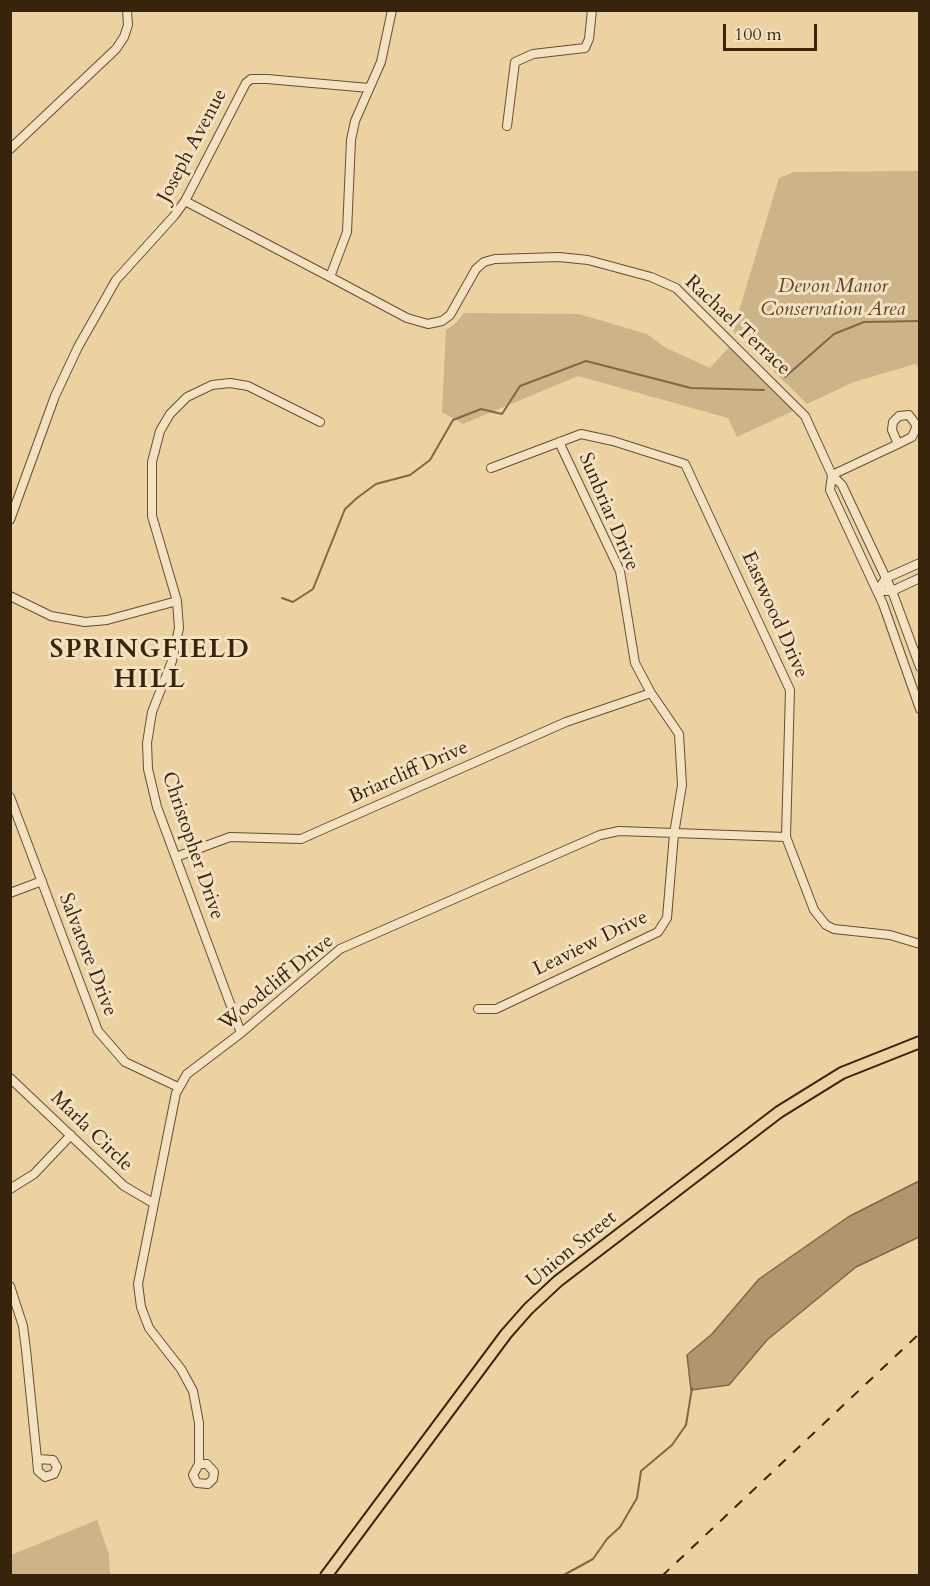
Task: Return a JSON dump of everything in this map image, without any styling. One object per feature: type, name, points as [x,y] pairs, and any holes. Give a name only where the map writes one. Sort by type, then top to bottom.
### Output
[{"type":"main road","name":"Union Street","points":[[326,1575],[506,1334],[528,1309],[558,1281],[779,1112],[842,1072],[920,1042]]},
{"type":"street","points":[[10,149],[116,49],[128,25],[127,10]]},
{"type":"street","points":[[330,277],[347,232],[351,140],[355,121],[381,62],[392,10]]},
{"type":"street","points":[[507,126],[515,62],[533,54],[585,48],[589,39],[592,10]]},
{"type":"street","name":"Joseph Avenue","points":[[10,520],[64,374],[89,327],[116,280],[164,228],[185,201],[240,93],[251,79],[369,88]]},
{"type":"street","name":"Rachael Terrace","points":[[185,201],[407,318],[428,324],[442,321],[450,315],[476,269],[491,260],[581,258],[658,279],[687,298],[799,408],[814,432],[832,475],[842,485],[886,578],[920,667]]},
{"type":"street","name":"Christopher Drive","points":[[242,1033],[176,857],[154,795],[148,769],[147,743],[155,701],[175,651],[179,628],[177,601],[155,529],[150,498],[153,455],[160,431],[170,414],[201,389],[230,383],[261,392],[320,422]]},
{"type":"street","name":"Eastwood Drive","points":[[491,468],[581,434],[600,437],[685,464],[690,470],[790,690],[786,837],[814,910],[826,926],[842,932],[894,936],[920,944]]},
{"type":"street","name":"Sunbriar Drive","points":[[560,441],[620,571],[635,663],[651,693],[679,734],[682,785],[674,834]]},
{"type":"street","points":[[832,475],[898,444]]},
{"type":"street","name":"Rachael Terrace","points":[[832,475],[830,490],[892,626],[920,709]]},
{"type":"street","points":[[877,591],[886,578],[920,563]]},
{"type":"street","points":[[877,591],[892,591],[920,578]]},
{"type":"street","points":[[10,596],[51,616],[85,622],[107,620],[177,601]]},
{"type":"street","name":"Briarcliff Drive","points":[[176,857],[230,837],[301,839],[566,722],[651,693]]},
{"type":"street","name":"Salvatore Drive","points":[[10,797],[94,1021],[103,1039],[132,1067],[178,1087]]},
{"type":"street","name":"Woodcliff Drive","points":[[178,1087],[187,1074],[242,1033],[340,949],[600,835],[619,831],[786,837]]},
{"type":"street","name":"Leaview Drive","points":[[478,1009],[496,1009],[661,930],[667,918],[674,834]]},
{"type":"street","points":[[10,893],[42,881]]},
{"type":"street","name":"Marla Circle","points":[[10,1078],[130,1191],[153,1203]]},
{"type":"street","points":[[178,1087],[139,1276],[139,1299],[149,1328],[181,1369],[193,1391],[198,1415],[199,1464]]},
{"type":"street","points":[[10,1189],[34,1174],[71,1135]]},
{"type":"street","points":[[10,1286],[24,1333],[37,1459]]},
{"type":"green space","name":"Devon Manor Conservation Area","points":[[919,171],[919,368],[915,364],[854,382],[807,404],[733,331],[779,178],[794,172]]},
{"type":"green space","name":"Devon Manor Conservation Area","points":[[464,313],[579,314],[647,334],[666,348],[710,368],[729,347],[793,411],[737,437],[728,418],[578,376],[463,424],[442,412],[446,330]]},
{"type":"green space","points":[[97,1520],[109,1554],[110,1575],[11,1575],[11,1555]]},
{"type":"shaded area","points":[[919,1181],[919,1237],[856,1267],[767,1340],[729,1385],[691,1390],[687,1355],[712,1334],[759,1279],[848,1217]]},
{"type":"waterway","points":[[785,377],[834,334],[864,322],[920,321]]},
{"type":"waterway","points":[[282,598],[293,602],[313,589],[345,509],[357,498],[376,484],[410,475],[430,460],[453,420],[481,409],[502,414],[520,386],[586,361],[691,388],[764,390]]},
{"type":"waterway","points":[[562,1576],[593,1559],[607,1539],[620,1527],[637,1498],[641,1471],[672,1445],[686,1425],[692,1388]]},
{"type":"railway","points":[[662,1576],[920,1333]]},
{"type":"district","name":"SPRINGFIELD HILL","points":[[150,666]]}]
